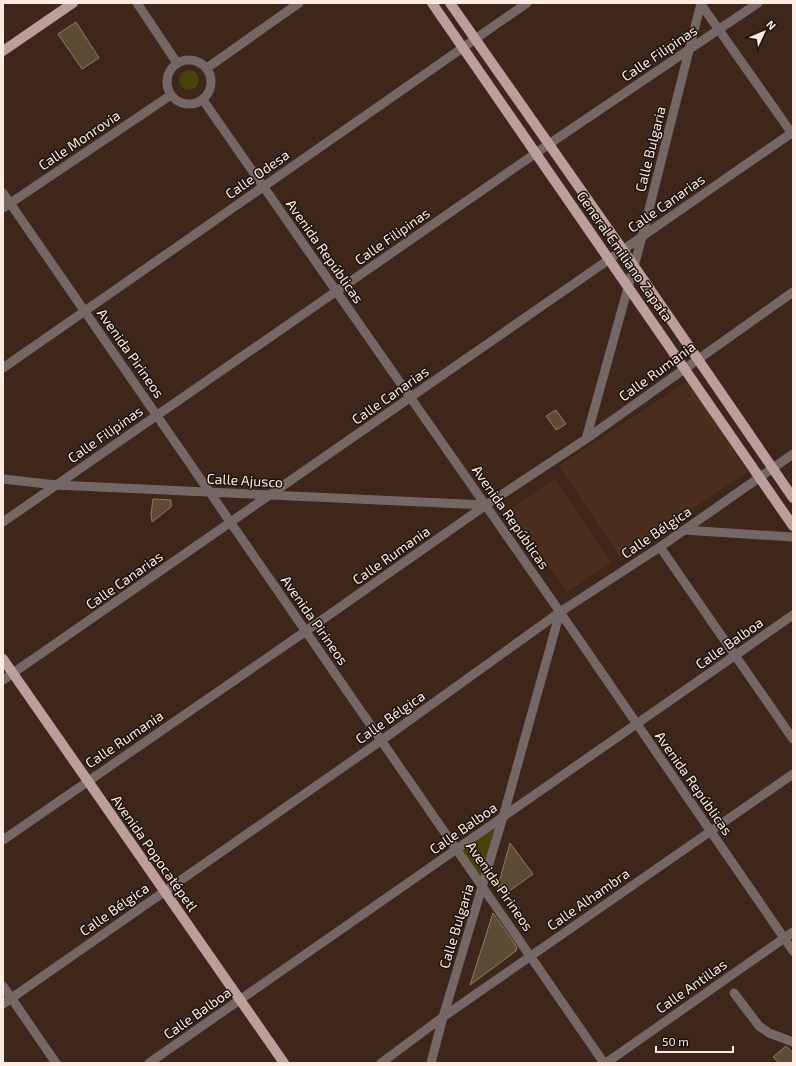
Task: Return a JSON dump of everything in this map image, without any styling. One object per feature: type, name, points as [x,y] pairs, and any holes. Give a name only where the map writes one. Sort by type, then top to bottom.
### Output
[{"type":"main road","points":[[3,51],[73,3]]},
{"type":"main road","name":"General Emiliano Zapata","points":[[432,3],[793,526]]},
{"type":"main road","name":"General Emiliano Zapata","points":[[450,3],[623,250],[793,498]]},
{"type":"main road","name":"Avenida Popocatépetl","points":[[3,659],[284,1063]]},
{"type":"street","points":[[137,3],[176,63]]},
{"type":"street","points":[[207,68],[299,3]]},
{"type":"street","name":"Calle Odesa","points":[[3,368],[527,3]]},
{"type":"street","points":[[701,3],[719,31],[793,134]]},
{"type":"street","name":"Calle Bulgaria","points":[[586,439],[629,288],[701,3]]},
{"type":"street","name":"Calle Filipinas","points":[[3,522],[549,144],[719,31],[758,3]]},
{"type":"street","points":[[183,60],[196,60],[207,68],[211,74],[211,89],[203,100],[190,104],[183,103],[176,100],[171,95],[167,82],[168,74],[176,63],[183,60]]},
{"type":"street","name":"Calle Monrovia","points":[[6,205],[171,95]]},
{"type":"street","name":"Avenida Repúblicas","points":[[203,100],[263,188],[486,505],[793,951]]},
{"type":"street","name":"Calle Canarias","points":[[3,680],[271,496],[623,250],[793,134]]},
{"type":"street","name":"Avenida Pirineos","points":[[3,193],[6,205],[85,311],[605,1063]]},
{"type":"street","name":"Calle Rumania","points":[[3,840],[486,505],[586,439],[793,292]]},
{"type":"street","name":"Calle Bélgica","points":[[3,1004],[382,740],[560,612],[660,547],[793,454]]},
{"type":"street","name":"Calle Ajusco","points":[[3,479],[56,485],[486,505]]},
{"type":"street","points":[[684,530],[793,537]]},
{"type":"street","points":[[660,547],[793,739]]},
{"type":"street","name":"Calle Bulgaria","points":[[431,1063],[443,1017],[503,817],[560,612]]},
{"type":"street","name":"Calle Balboa","points":[[149,1063],[637,725],[793,615]]},
{"type":"street","name":"Calle Alhambra","points":[[381,1063],[443,1017],[710,830],[793,774]]},
{"type":"street","name":"Calle Antillas","points":[[605,1063],[793,932]]},
{"type":"street","points":[[3,986],[56,1063]]},
{"type":"street","points":[[734,993],[760,1026],[769,1033],[793,1042]]},
{"type":"shaded area","points":[[189,70],[196,73],[199,80],[196,87],[189,90],[182,87],[179,80],[182,73]]},
{"type":"shaded area","points":[[688,381],[748,472],[620,557],[559,466]]},
{"type":"shaded area","points":[[555,479],[611,562],[567,592],[510,509]]},
{"type":"shaded area","points":[[503,817],[482,885],[458,848]]},
{"type":"building","points":[[76,22],[99,58],[82,69],[58,34]]},
{"type":"building","points":[[556,410],[566,424],[556,430],[546,416]]},
{"type":"building","points":[[153,499],[171,500],[171,507],[152,522],[151,514]]},
{"type":"building","points":[[510,843],[533,874],[504,895],[498,886]]},
{"type":"building","points":[[493,913],[517,947],[516,951],[470,985]]},
{"type":"building","points":[[786,1046],[793,1053],[793,1063],[779,1063],[773,1057]]}]
